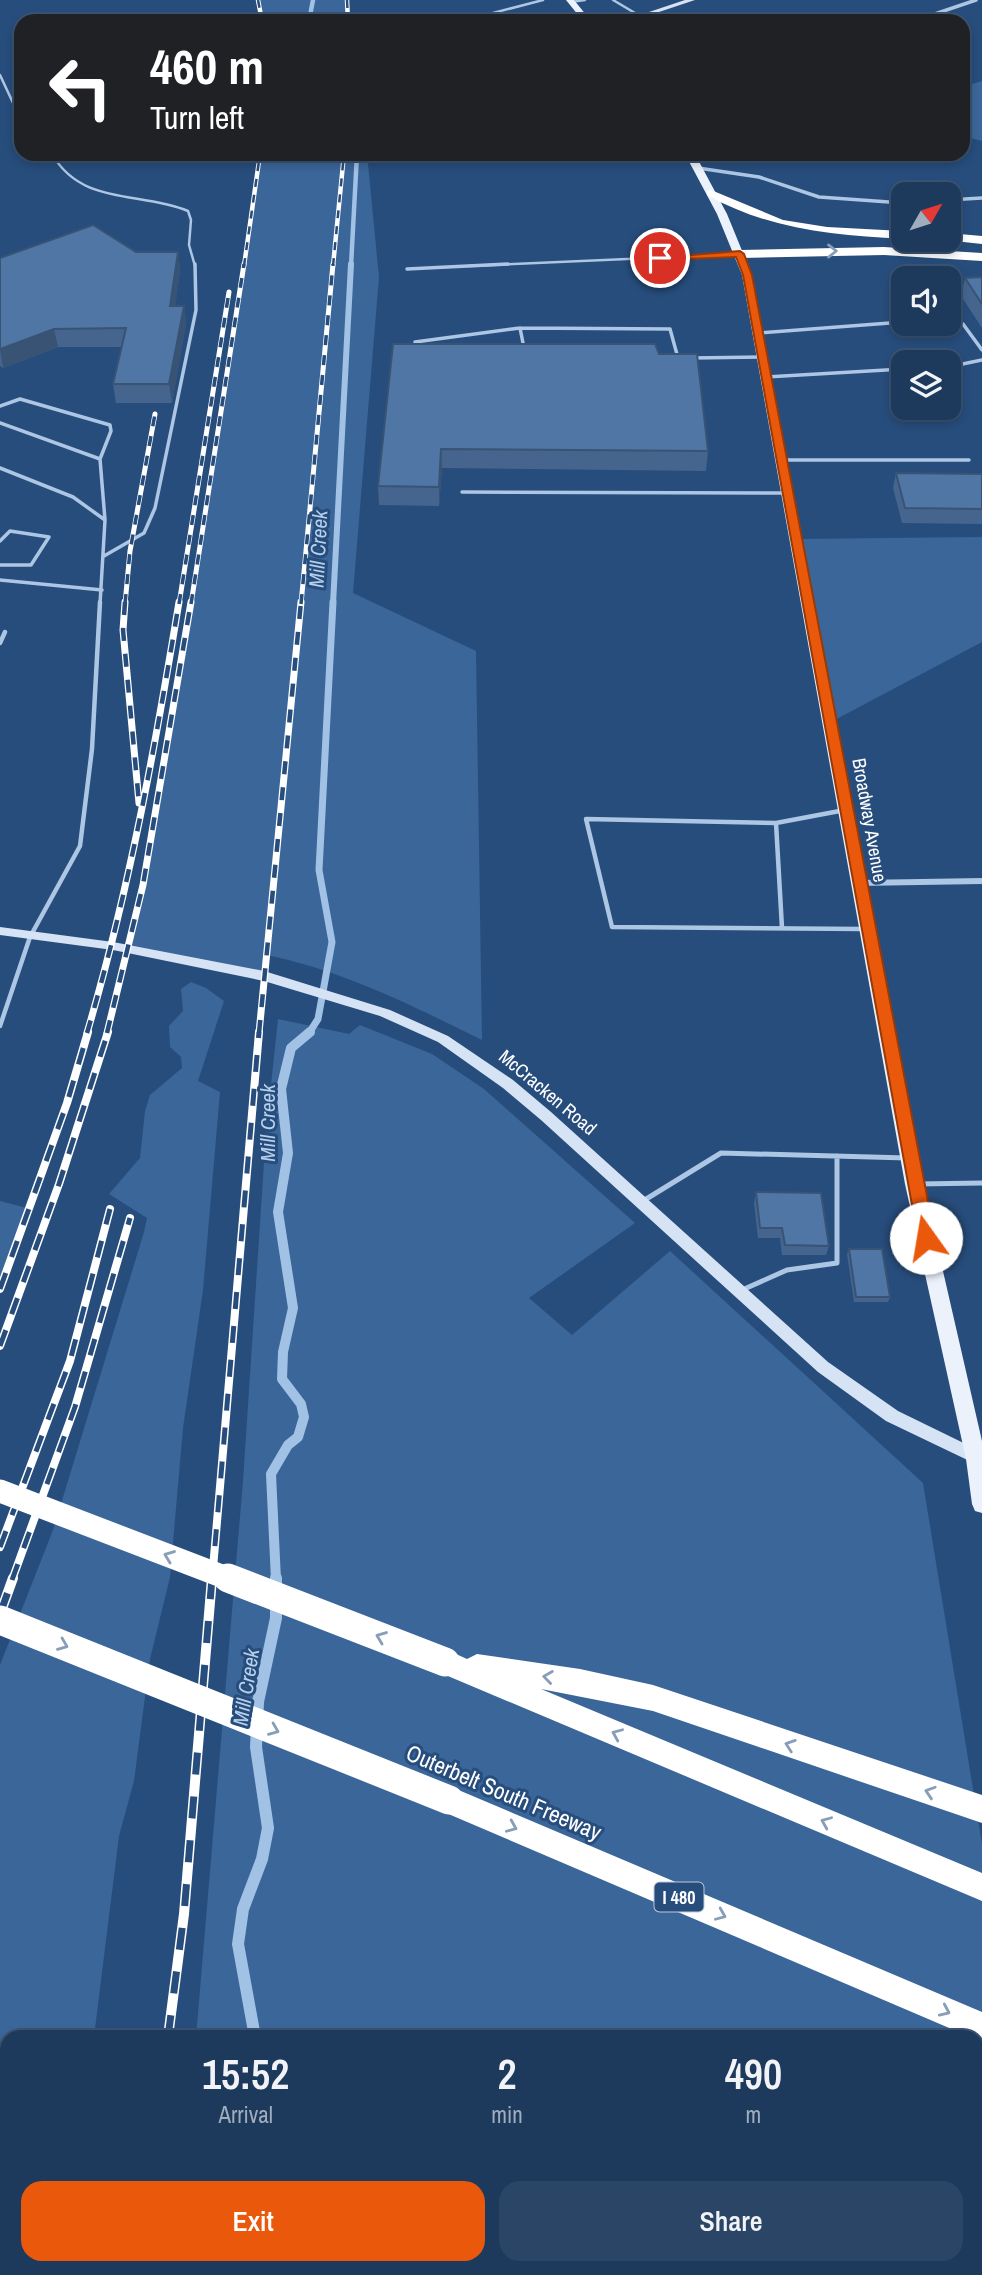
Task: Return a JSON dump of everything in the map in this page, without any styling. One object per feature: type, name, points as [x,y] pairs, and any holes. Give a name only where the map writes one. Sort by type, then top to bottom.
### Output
[{"type":"highway","points":[[710,193],[733,207],[773,223],[821,231],[891,234]]},
{"type":"highway","points":[[740,254],[816,239],[891,236]]},
{"type":"highway","points":[[961,238],[982,240]]},
{"type":"highway","points":[[740,254],[884,251],[982,257]]},
{"type":"highway","points":[[0,1491],[445,1662],[982,1887]]},
{"type":"highway","name":"Outerbelt South Freeway","points":[[0,1620],[449,1800],[982,2027]]},
{"type":"highway","points":[[445,1662],[580,1682],[653,1698],[982,1809]]},
{"type":"main road","name":"Broadway Avenue","points":[[694,161],[740,254],[747,275],[909,1158],[979,1459],[982,1504]]},
{"type":"street","points":[[646,14],[692,0]]},
{"type":"street","points":[[935,14],[976,0]]},
{"type":"street","points":[[698,167],[759,177],[819,197],[891,202]]},
{"type":"street","points":[[961,199],[982,198]]},
{"type":"street","points":[[858,883],[982,881]]},
{"type":"street","name":"McCracken Road","points":[[0,932],[113,946],[280,982],[363,1005],[443,1039],[477,1061],[546,1116],[823,1367],[857,1393],[930,1437],[979,1459]]},
{"type":"lane","points":[[493,13],[543,0]]},
{"type":"lane","points":[[571,1],[585,0]]},
{"type":"lane","points":[[613,0],[637,14]]},
{"type":"lane","points":[[0,75],[14,105]]},
{"type":"lane","points":[[56,161],[64,175],[78,184],[110,194],[178,205],[188,211],[191,220],[189,245],[195,265],[196,310],[155,508],[144,533],[104,556]]},
{"type":"lane","points":[[407,269],[740,254]]},
{"type":"lane","points":[[758,333],[891,323]]},
{"type":"lane","points":[[961,323],[982,349]]},
{"type":"lane","points":[[520,328],[526,358]]},
{"type":"lane","points":[[415,342],[520,328],[670,329],[676,358],[762,357]]},
{"type":"lane","points":[[961,366],[982,360]]},
{"type":"lane","points":[[766,377],[891,370]]},
{"type":"lane","points":[[0,407],[20,399],[110,425],[111,431],[100,459],[105,520],[104,556],[92,749],[80,846],[30,937],[0,1026]]},
{"type":"lane","points":[[0,423],[100,459]]},
{"type":"lane","points":[[781,460],[969,460]]},
{"type":"lane","points":[[0,468],[73,497],[105,520]]},
{"type":"lane","points":[[462,492],[787,493]]},
{"type":"lane","points":[[0,541],[10,531],[49,537],[31,565],[0,565]]},
{"type":"lane","points":[[0,580],[102,590]]},
{"type":"lane","points":[[0,643],[5,632]]},
{"type":"lane","points":[[845,810],[776,823],[586,819],[612,927],[867,929]]},
{"type":"lane","points":[[776,823],[782,928]]},
{"type":"lane","points":[[641,1202],[721,1153],[909,1158]]},
{"type":"lane","points":[[739,1292],[787,1270],[837,1263],[837,1156]]},
{"type":"lane","points":[[914,1184],[982,1183]]},
{"type":"shaded area","points":[[258,0],[347,0],[348,14],[261,14]]},
{"type":"shaded area","points":[[982,81],[982,141],[970,138],[970,85]]},
{"type":"shaded area","points":[[259,161],[368,161],[379,277],[353,593],[476,651],[482,1040],[377,990],[294,962],[266,955],[264,976],[128,949],[162,786]]},
{"type":"shaded area","points":[[982,537],[982,642],[829,723],[796,539]]},
{"type":"shaded area","points":[[191,982],[206,988],[224,1001],[198,1081],[220,1092],[203,1290],[183,1428],[170,1577],[150,1659],[134,1781],[119,1836],[95,2030],[0,2030],[0,1665],[53,1530],[144,1232],[147,1218],[109,1194],[140,1158],[145,1111],[150,1095],[182,1068],[181,1057],[170,1047],[169,1026],[183,1011],[181,989]]},
{"type":"shaded area","points":[[278,1019],[349,1034],[360,1025],[432,1054],[484,1089],[635,1223],[529,1298],[572,1335],[670,1251],[923,1483],[982,1844],[982,2030],[197,2030],[243,1481],[266,1132]]},
{"type":"shaded area","points":[[0,1201],[31,1209],[0,1289]]},
{"type":"building","points":[[93,225],[136,252],[178,252],[170,306],[184,306],[169,384],[113,384],[126,328],[54,329],[0,349],[0,258]]},
{"type":"building","points":[[982,277],[982,304],[965,278]]},
{"type":"building","points":[[393,344],[655,344],[659,354],[697,354],[708,451],[441,449],[439,487],[378,486]]},
{"type":"building","points":[[896,473],[982,474],[982,509],[905,508]]},
{"type":"building","points":[[756,1192],[821,1193],[829,1246],[785,1245],[782,1228],[760,1228]]},
{"type":"building","points":[[849,1249],[882,1249],[890,1297],[856,1297]]},
{"type":"waterway","name":"Mill Creek","points":[[310,14],[313,0]]},
{"type":"waterway","name":"Mill Creek","points":[[351,266],[357,161]]},
{"type":"waterway","name":"Mill Creek","points":[[333,604],[351,264]]},
{"type":"waterway","name":"Mill Creek","points":[[309,1033],[318,1019],[332,942],[319,870],[333,602]]},
{"type":"waterway","name":"Mill Creek","points":[[276,1580],[271,1474],[288,1445],[298,1437],[304,1417],[301,1404],[282,1379],[283,1352],[293,1308],[278,1212],[288,1153],[281,1089],[291,1048],[309,1033]]},
{"type":"waterway","name":"Mill Creek","points":[[254,2030],[238,1944],[243,1909],[262,1859],[268,1828],[256,1747],[258,1702],[276,1618],[276,1580]]},
{"type":"railway","points":[[258,0],[261,14]]},
{"type":"railway","points":[[347,0],[348,14]]},
{"type":"railway","points":[[244,266],[259,161]]},
{"type":"railway","points":[[333,266],[343,161]]},
{"type":"railway","points":[[191,604],[244,264]]},
{"type":"railway","points":[[301,604],[333,264]]},
{"type":"railway","points":[[179,604],[229,292]]},
{"type":"railway","points":[[125,604],[130,551],[155,414]]},
{"type":"railway","points":[[125,602],[123,630],[139,803]]},
{"type":"railway","points":[[87,1033],[116,926],[140,819],[179,602]]},
{"type":"railway","points":[[107,1033],[143,885],[191,602]]},
{"type":"railway","points":[[259,1033],[301,602]]},
{"type":"railway","points":[[0,1289],[67,1103],[88,1032]]},
{"type":"railway","points":[[0,1346],[59,1184],[108,1032]]},
{"type":"railway","points":[[212,1580],[259,1032]]},
{"type":"railway","points":[[0,1547],[70,1361],[110,1209]]},
{"type":"railway","points":[[12,1580],[75,1407],[130,1218]]},
{"type":"railway","points":[[0,1614],[13,1578]]},
{"type":"railway","points":[[169,2030],[184,1914],[212,1578]]},
{"type":"route","points":[[660,258],[740,254],[747,275],[926,1238]]}]
